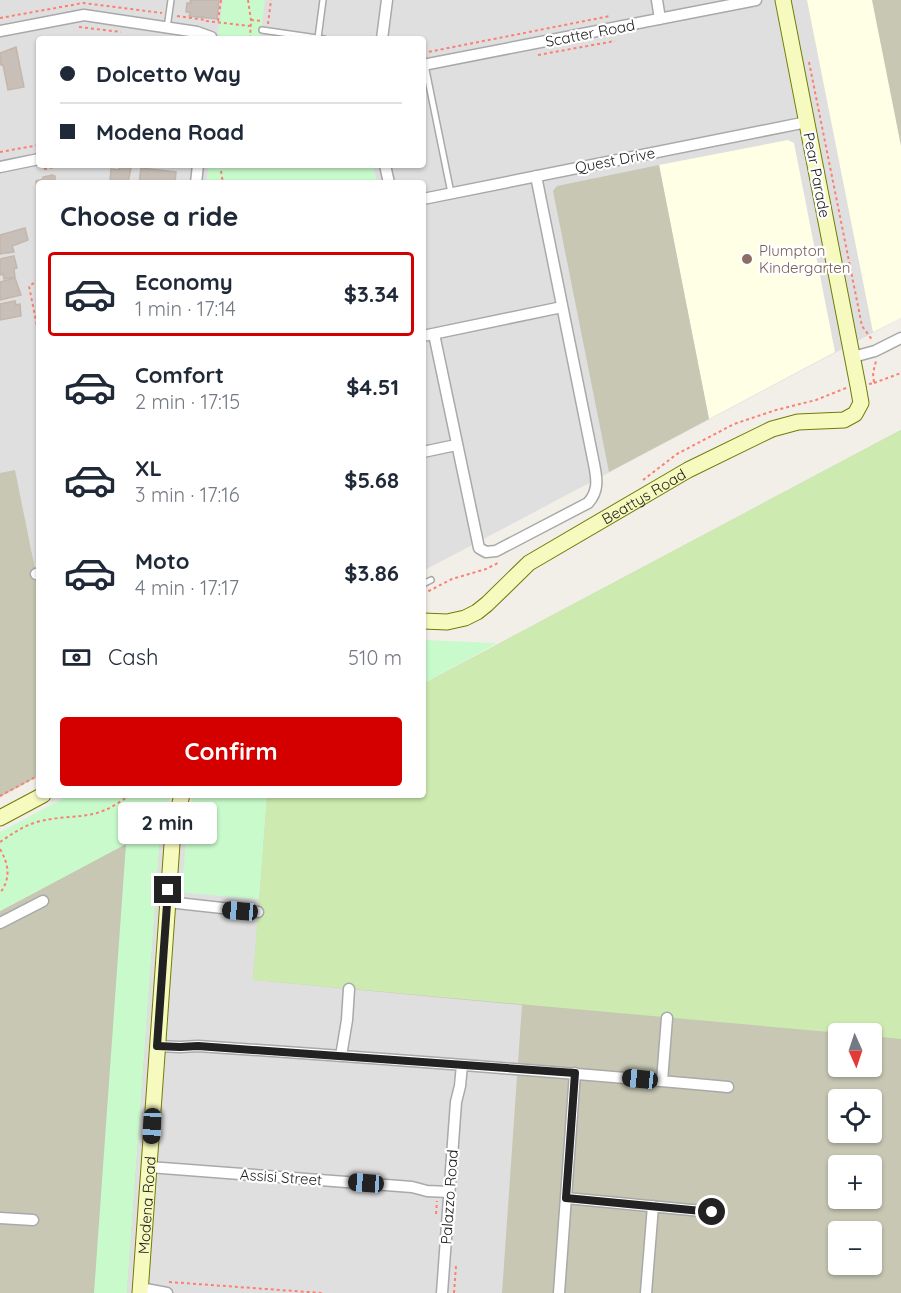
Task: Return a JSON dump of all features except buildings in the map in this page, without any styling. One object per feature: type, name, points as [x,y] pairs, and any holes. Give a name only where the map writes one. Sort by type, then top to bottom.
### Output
[{"type":"street","points":[[382,36],[387,0]]},
{"type":"street","points":[[657,0],[660,19]]},
{"type":"street","name":"Scatter Road","points":[[426,65],[756,0]]},
{"type":"street","name":"Pear Parade","points":[[783,0],[853,357],[866,385]]},
{"type":"street","points":[[0,31],[84,15],[204,36]]},
{"type":"street","name":"Quest Drive","points":[[426,198],[807,122]]},
{"type":"street","points":[[0,167],[36,160]]},
{"type":"street","points":[[536,176],[597,483],[595,496],[588,503],[496,551],[486,552],[479,548],[475,534],[456,445],[428,335],[562,307]]},
{"type":"street","points":[[853,357],[875,351],[901,338]]},
{"type":"street","name":"Beattys Road","points":[[426,621],[447,622],[465,618],[477,612],[529,563],[688,470],[772,429],[798,422],[844,420],[855,414],[866,385]]},
{"type":"street","points":[[426,451],[456,445]]},
{"type":"street","points":[[0,818],[37,798]]},
{"type":"street","name":"Modena Road","points":[[140,1291],[168,905],[172,815],[175,798]]},
{"type":"street","name":"Modena Road","points":[[173,830],[181,798]]},
{"type":"street","points":[[0,923],[43,901]]},
{"type":"street","points":[[168,905],[258,912]]},
{"type":"street","points":[[344,1056],[349,989]]},
{"type":"street","points":[[662,1081],[667,1018]]},
{"type":"street","points":[[157,1043],[575,1073],[728,1087]]},
{"type":"street","name":"Palazzo Road","points":[[442,1293],[458,1064]]},
{"type":"street","points":[[559,1293],[575,1073]]},
{"type":"street","name":"Assisi Street","points":[[149,1167],[412,1186],[427,1185],[449,1189]]},
{"type":"street","points":[[566,1198],[712,1212]]},
{"type":"street","points":[[646,1293],[653,1206]]},
{"type":"street","points":[[0,1218],[33,1220]]},
{"type":"street","points":[[140,1291],[166,1287]]},
{"type":"lane","points":[[168,28],[171,0]]},
{"type":"lane","points":[[321,36],[323,0]]},
{"type":"lane","points":[[265,31],[300,36]]},
{"type":"lane","points":[[426,74],[452,193]]},
{"type":"lane","points":[[426,582],[431,580]]},
{"type":"path","points":[[218,21],[220,0]]},
{"type":"path","points":[[248,0],[251,20],[249,36]]},
{"type":"path","points":[[265,31],[271,0]]},
{"type":"path","points":[[426,52],[610,16]]},
{"type":"path","points":[[209,36],[207,20],[250,26]]},
{"type":"path","points":[[251,20],[268,22]]},
{"type":"path","points":[[74,27],[129,33]]},
{"type":"path","points":[[809,58],[862,326],[868,337]]},
{"type":"path","points":[[0,152],[36,146]]},
{"type":"path","points":[[36,282],[29,286],[36,321]]},
{"type":"path","points":[[866,385],[901,373]]},
{"type":"path","points":[[0,796],[36,777]]},
{"type":"path","points":[[0,842],[25,826],[94,815],[107,810],[125,798]]},
{"type":"path","points":[[0,849],[5,858],[8,874],[0,893]]},
{"type":"path","points":[[435,1223],[437,1200]]},
{"type":"path","points":[[166,1287],[321,1293]]},
{"type":"shaded area","points":[[0,0],[872,0],[901,318],[426,569],[426,180],[36,180],[36,778],[0,796]]},
{"type":"shaded area","points":[[807,0],[901,0],[901,318],[873,332]]},
{"type":"shaded area","points":[[872,0],[901,0],[901,146]]},
{"type":"shaded area","name":"Plumpton Kindergarten","points":[[788,140],[794,143],[835,352],[709,419],[659,165]]},
{"type":"shaded area","points":[[659,165],[709,419],[609,472],[553,191],[557,186]]},
{"type":"shaded area","points":[[901,430],[901,1293],[502,1293],[522,1005],[253,980],[267,798],[426,798],[426,682]]},
{"type":"shaded area","points":[[15,470],[36,574],[36,778],[0,797],[0,473]]},
{"type":"shaded area","points":[[252,798],[267,798],[253,980],[729,1023],[706,1293],[127,1293],[161,825],[188,811]]},
{"type":"shaded area","points":[[161,825],[127,1293],[0,1293],[0,911]]},
{"type":"green space","points":[[223,0],[265,0],[260,36],[220,36],[218,33]]},
{"type":"green space","points":[[208,168],[374,168],[376,180],[206,180]]},
{"type":"green space","points":[[901,430],[901,1039],[882,1037],[882,1023],[828,1023],[828,1032],[253,980],[267,798],[426,798],[426,682]]},
{"type":"green space","points":[[426,640],[497,643],[426,682]]},
{"type":"green space","points":[[64,798],[170,798],[167,822],[161,825],[127,1293],[94,1293],[126,844],[0,911],[0,832]]},
{"type":"green space","points":[[193,798],[267,798],[259,899],[186,893],[182,888],[188,811]]},
{"type":"place","name":"Plumpton Kindergarten","points":[[747,259]]},
{"type":"route","points":[[168,890],[157,1046],[198,1046],[575,1073],[566,1198],[712,1212]]}]
